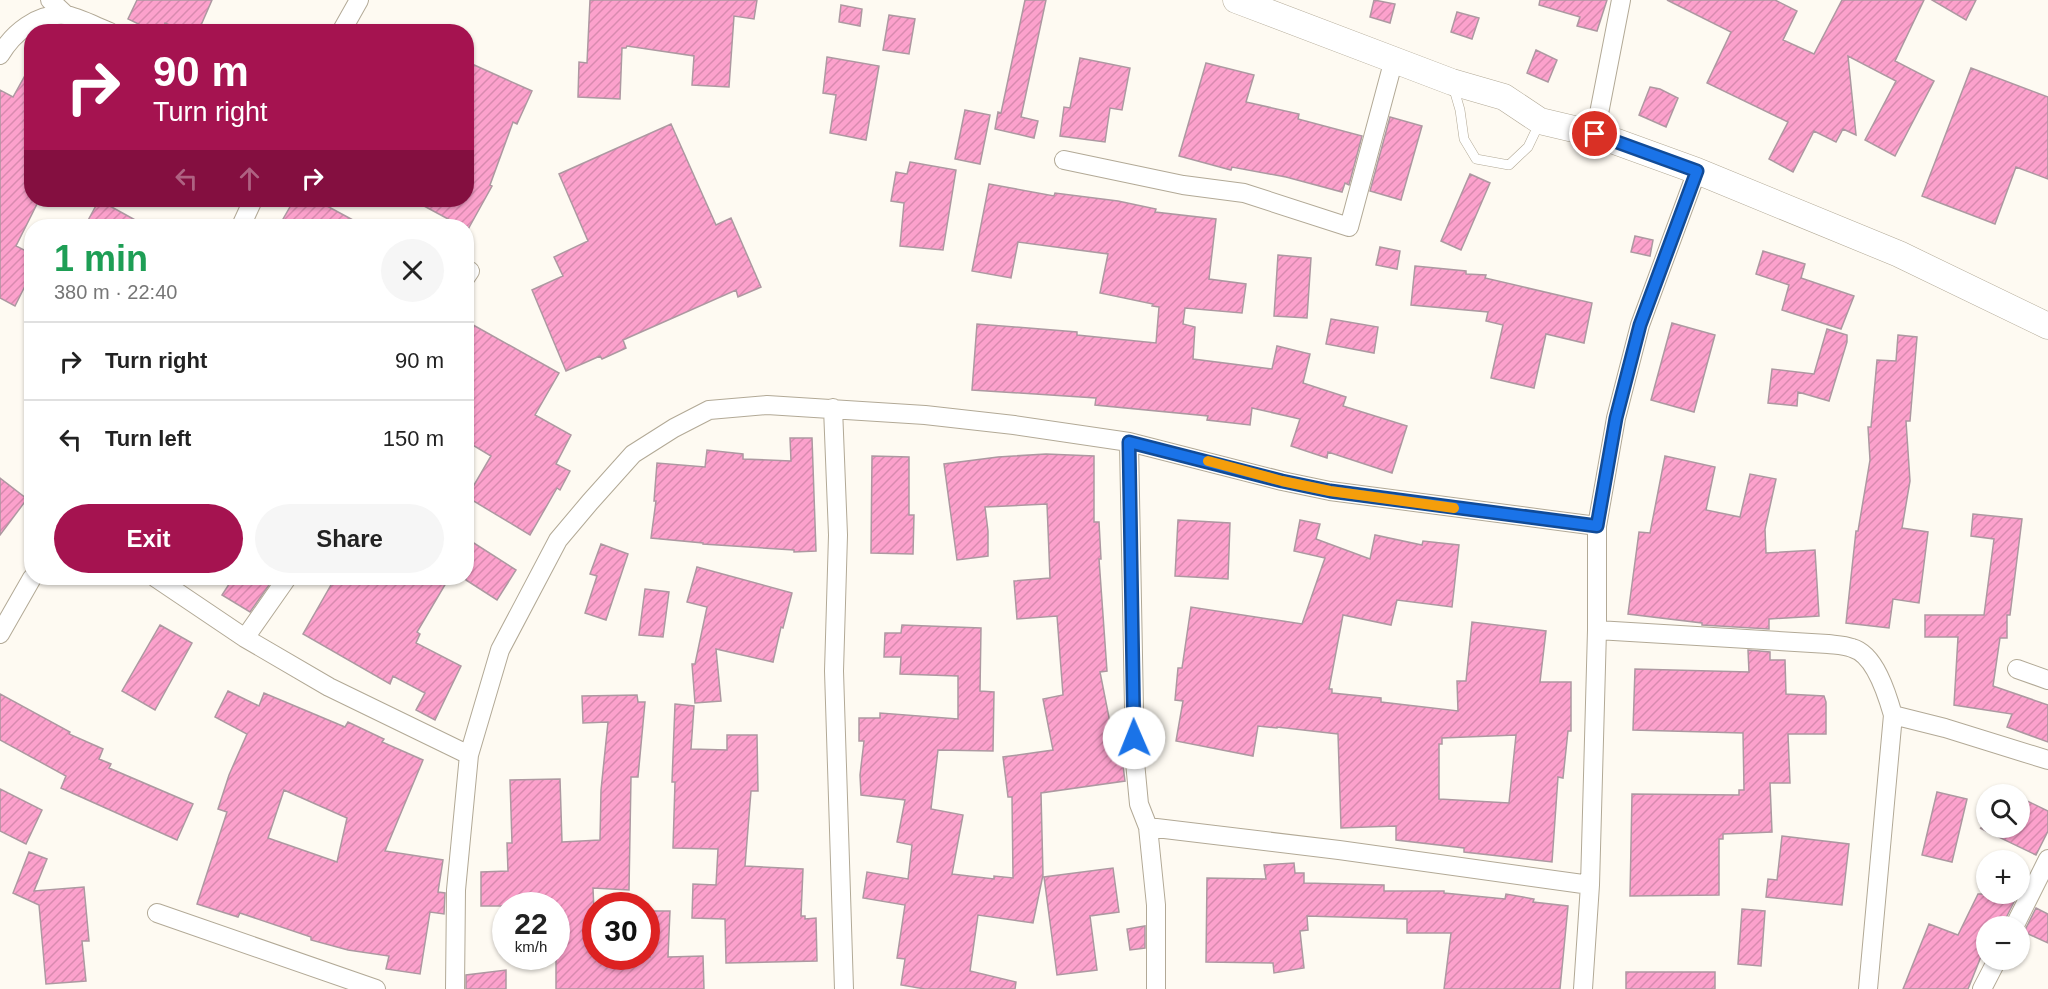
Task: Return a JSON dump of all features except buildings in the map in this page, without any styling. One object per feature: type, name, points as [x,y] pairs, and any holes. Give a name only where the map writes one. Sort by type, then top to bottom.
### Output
[{"type":"main road","points":[[1236,0],[1452,82],[1504,97],[1540,121],[1595,134],[1697,171],[1899,254],[2048,326]]},
{"type":"street","points":[[50,0],[66,15],[89,24]]},
{"type":"street","points":[[346,24],[359,0]]},
{"type":"street","points":[[1595,134],[1621,0]]},
{"type":"street","points":[[30,24],[46,17],[66,15]]},
{"type":"street","points":[[0,55],[6,45],[24,27]]},
{"type":"street","points":[[1064,160],[1183,185],[1245,193],[1349,226],[1394,59]]},
{"type":"street","points":[[1583,989],[1590,885],[1597,630],[1597,526],[1616,418],[1640,325],[1697,171]]},
{"type":"street","points":[[455,989],[456,890],[469,755],[500,650],[558,540],[633,454],[674,428],[710,410],[767,405],[925,415],[1129,442],[1330,491],[1597,526]]},
{"type":"street","points":[[833,408],[838,535],[834,671],[844,989]]},
{"type":"street","points":[[1129,442],[1135,762],[1139,804],[1148,827],[1156,905],[1156,989]]},
{"type":"street","points":[[0,634],[28,585]]},
{"type":"street","points":[[166,585],[245,638],[329,687],[469,755]]},
{"type":"street","points":[[245,638],[282,585]]},
{"type":"street","points":[[1597,630],[1853,648],[1863,653],[1871,662],[1886,691],[1893,715],[1868,989]]},
{"type":"street","points":[[2017,669],[2048,680]]},
{"type":"street","points":[[1893,715],[1945,728],[2048,760]]},
{"type":"street","points":[[1148,827],[1590,885]]},
{"type":"street","points":[[2020,916],[2048,859]]},
{"type":"street","points":[[157,913],[376,989]]},
{"type":"street","points":[[1982,989],[1992,970]]},
{"type":"lane","points":[[1452,82],[1460,110],[1464,139],[1476,159],[1509,165],[1528,147],[1540,121]]},
{"type":"slow traffic","points":[[1208,461],[1330,491],[1454,508]]},
{"type":"route","points":[[1134,738],[1134,621],[1129,442],[1330,491],[1597,526],[1616,418],[1640,325],[1697,171],[1595,134]]}]
